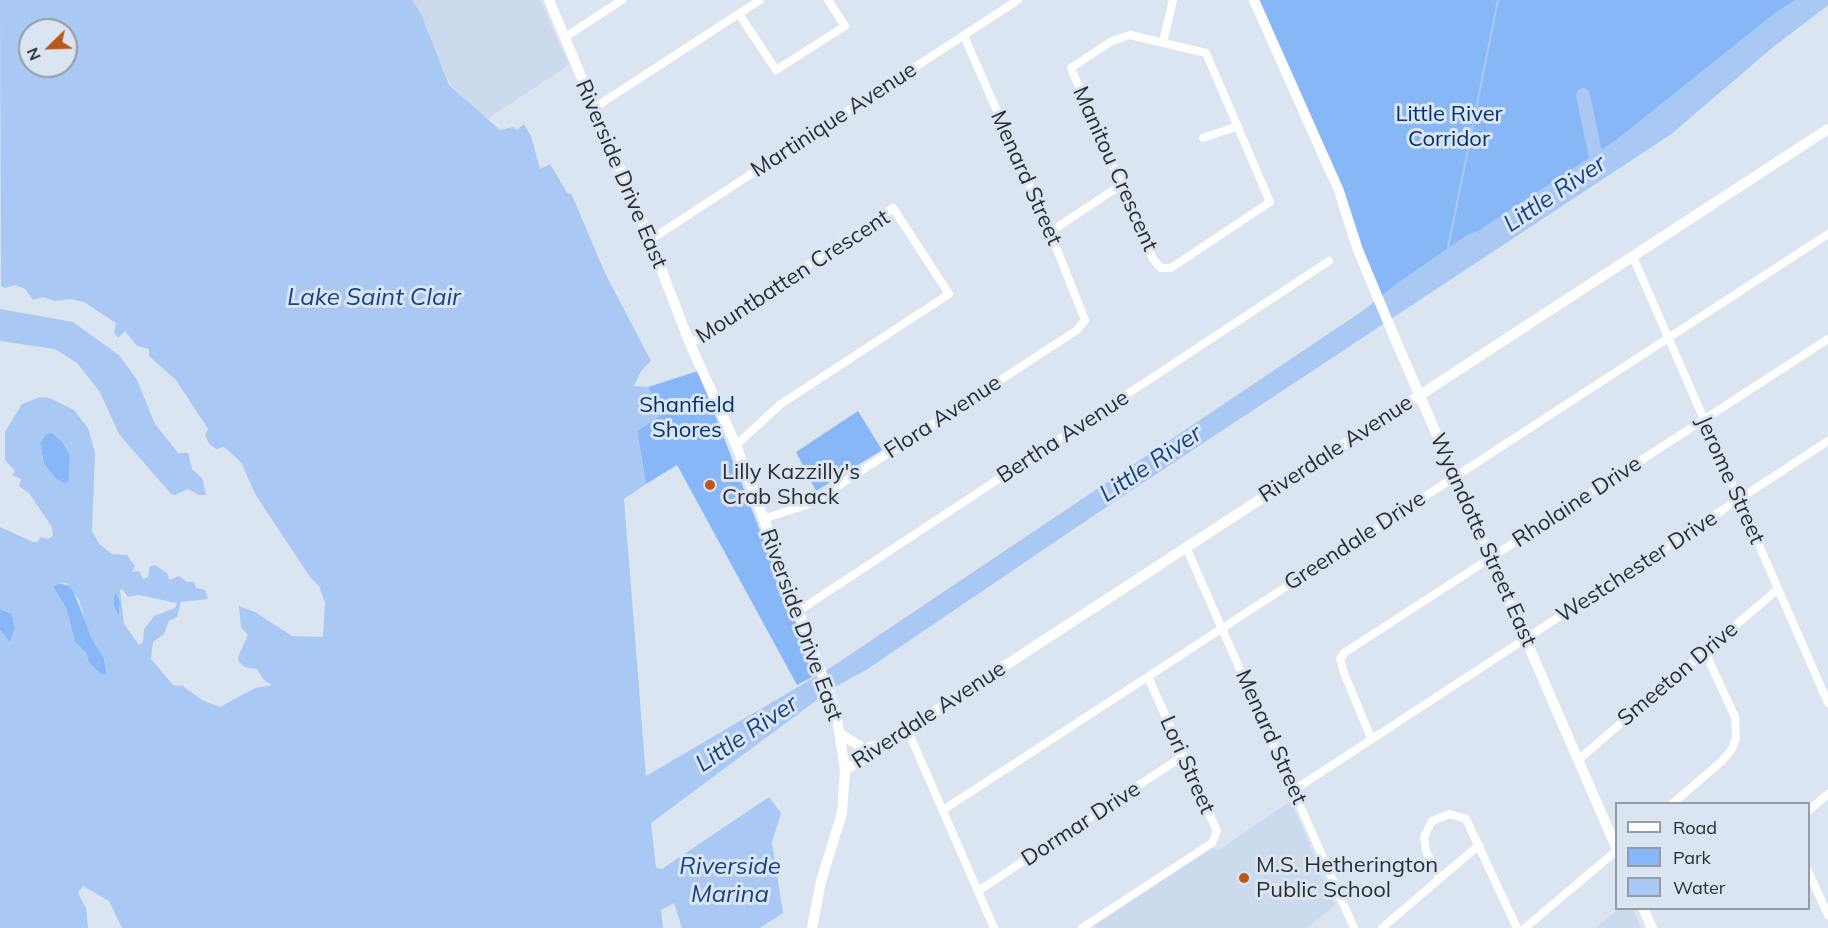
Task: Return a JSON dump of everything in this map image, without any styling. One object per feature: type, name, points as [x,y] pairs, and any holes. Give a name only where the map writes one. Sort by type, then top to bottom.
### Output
[{"type":"street","name":"Riverside Drive East","points":[[549,0],[650,240],[690,344],[736,445],[836,712],[845,770],[842,813],[821,881],[817,926]]},
{"type":"street","points":[[564,38],[622,0]]},
{"type":"street","points":[[594,108],[760,0]]},
{"type":"street","points":[[740,14],[776,70],[845,26],[828,0]]},
{"type":"street","name":"Martinique Avenue","points":[[650,240],[1018,0]]},
{"type":"street","points":[[1163,42],[1173,0]]},
{"type":"street","name":"Wyandotte Street East","points":[[1254,0],[1339,191],[1393,334],[1615,844]]},
{"type":"street","name":"Manitou Crescent","points":[[1130,35],[1206,53],[1238,126],[1270,202],[1171,268],[1161,268],[1153,259],[1071,68],[1112,41],[1130,35]]},
{"type":"street","name":"Menard Street","points":[[964,36],[1083,309],[1085,320]]},
{"type":"street","points":[[1203,138],[1238,126]]},
{"type":"street","name":"Riverdale Avenue","points":[[845,770],[1828,129]]},
{"type":"street","points":[[1050,232],[1121,185]]},
{"type":"street","name":"Mountbatten Crescent","points":[[690,344],[893,208],[948,294],[781,404],[736,445]]},
{"type":"street","name":"Greendale Drive","points":[[943,810],[1828,234]]},
{"type":"street","name":"Jerome Street","points":[[1633,257],[1828,703]]},
{"type":"street","name":"Bertha Avenue","points":[[797,612],[1329,261]]},
{"type":"street","name":"Flora Avenue","points":[[763,519],[812,503],[1077,330],[1085,320]]},
{"type":"street","name":"Rholaine Drive","points":[[1371,738],[1340,659],[1344,653],[1828,339]]},
{"type":"street","name":"Westchester Drive","points":[[1294,790],[1828,441]]},
{"type":"street","name":"Menard Street","points":[[1186,547],[1354,928]]},
{"type":"street","name":"Smeeton Drive","points":[[1578,760],[1778,589]]},
{"type":"street","points":[[1674,802],[1722,761],[1732,749],[1736,738],[1735,717],[1705,652]]},
{"type":"street","name":"Lori Street","points":[[1082,928],[1212,843],[1216,831],[1148,677]]},
{"type":"street","points":[[908,731],[994,928]]},
{"type":"street","points":[[840,734],[864,748],[884,745]]},
{"type":"street","name":"Dormar Drive","points":[[978,891],[1183,756]]},
{"type":"street","points":[[1810,810],[1828,794]]},
{"type":"street","points":[[1440,879],[1426,851],[1424,837],[1432,821],[1450,814],[1466,819],[1517,928]]},
{"type":"street","points":[[1382,928],[1479,845]]},
{"type":"street","points":[[1525,928],[1615,851]]},
{"type":"street","points":[[1810,873],[1828,915]]},
{"type":"street","points":[[1643,910],[1652,928]]},
{"type":"shaded area","points":[[412,0],[540,0],[569,65],[487,119],[452,86]]},
{"type":"shaded area","name":"M.S. Hetherington Public School","points":[[1291,801],[1335,905],[1307,928],[1096,928],[1094,925],[1212,845],[1217,851]]},
{"type":"shaded area","points":[[1617,910],[1633,910],[1641,928],[1596,928]]},
{"type":"green space","name":"Little River Corridor","points":[[1254,0],[1828,0],[1828,5],[1774,46],[1671,134],[1387,320]]},
{"type":"green space","name":"Shanfield Shores","points":[[698,371],[816,675],[797,685],[677,465],[646,484],[637,431],[661,415],[648,387]]},
{"type":"green space","points":[[858,411],[882,450],[816,491],[796,452]]},
{"type":"green space","points":[[51,432],[62,441],[70,455],[69,481],[65,484],[56,479],[44,464],[40,443],[46,434]]},
{"type":"green space","points":[[57,583],[71,586],[94,642],[104,658],[107,675],[101,674],[89,663],[86,653],[75,642],[66,608],[53,587]]},
{"type":"green space","points":[[115,591],[120,601],[119,617],[113,604]]},
{"type":"green space","points":[[0,609],[12,614],[15,628],[10,643],[0,630]]},
{"type":"water","name":"Lake Saint Clair","points":[[0,0],[412,0],[421,14],[449,85],[500,130],[513,127],[517,130],[524,124],[531,136],[540,169],[550,164],[568,194],[571,193],[605,273],[651,361],[641,371],[634,386],[648,387],[661,415],[637,431],[646,484],[624,499],[646,776],[827,670],[1364,310],[1396,284],[1467,235],[1478,231],[1616,140],[1776,12],[1795,0],[1828,0],[1828,5],[1774,46],[1671,134],[1099,512],[866,670],[833,688],[651,823],[656,868],[662,869],[769,797],[781,813],[772,842],[783,913],[760,928],[682,928],[674,903],[661,910],[663,928],[122,928],[109,901],[83,886],[78,893],[86,908],[88,928],[0,928],[0,630],[10,643],[15,628],[12,614],[0,609],[0,527],[33,542],[38,542],[40,537],[48,539],[53,536],[52,527],[29,493],[19,486],[21,479],[12,475],[15,471],[5,460],[5,432],[22,404],[40,397],[50,398],[74,410],[88,428],[95,453],[92,531],[99,544],[112,554],[127,555],[135,566],[132,572],[139,571],[143,579],[148,577],[150,566],[155,565],[168,574],[169,580],[179,576],[187,582],[194,582],[196,588],[205,590],[208,599],[181,602],[177,617],[169,621],[164,634],[153,642],[151,659],[173,685],[183,686],[202,700],[220,707],[255,688],[272,685],[264,680],[257,669],[245,667],[239,662],[238,657],[248,635],[241,627],[239,606],[255,612],[292,636],[323,637],[325,603],[319,586],[310,577],[255,494],[241,462],[224,447],[216,449],[209,444],[205,435],[208,429],[176,380],[149,356],[149,349],[137,346],[125,331],[118,338],[114,332],[116,323],[84,302],[71,299],[55,301],[42,297],[33,300],[25,289],[15,285],[5,288],[1,286]],"holes":[[[51,433],[62,441],[70,455],[69,481],[65,484],[56,479],[44,464],[40,443],[46,434]],[[57,583],[67,583],[79,600],[90,636],[104,658],[107,675],[101,674],[89,663],[86,653],[75,642],[66,608],[53,587]],[[122,589],[128,597],[139,595],[177,603],[175,608],[154,616],[144,629],[143,642],[139,645],[124,624],[120,590]],[[115,591],[120,601],[119,617],[113,604]]]},
{"type":"water","points":[[0,309],[73,322],[120,356],[137,380],[155,424],[178,453],[188,453],[192,469],[202,478],[206,495],[198,495],[188,489],[175,495],[171,494],[119,434],[100,392],[77,363],[55,349],[0,341]]},
{"type":"waterway","points":[[1447,253],[1498,0]]},
{"type":"waterway","name":"Little River","points":[[1583,95],[1598,167]]},
{"type":"place","name":"Lilly Kazzilly's Crab Shack","points":[[710,485]]},
{"type":"place","name":"M.S. Hetherington Public School","points":[[1244,878]]},
{"type":"water label","name":"Riverside Marina","points":[[730,881]]}]
